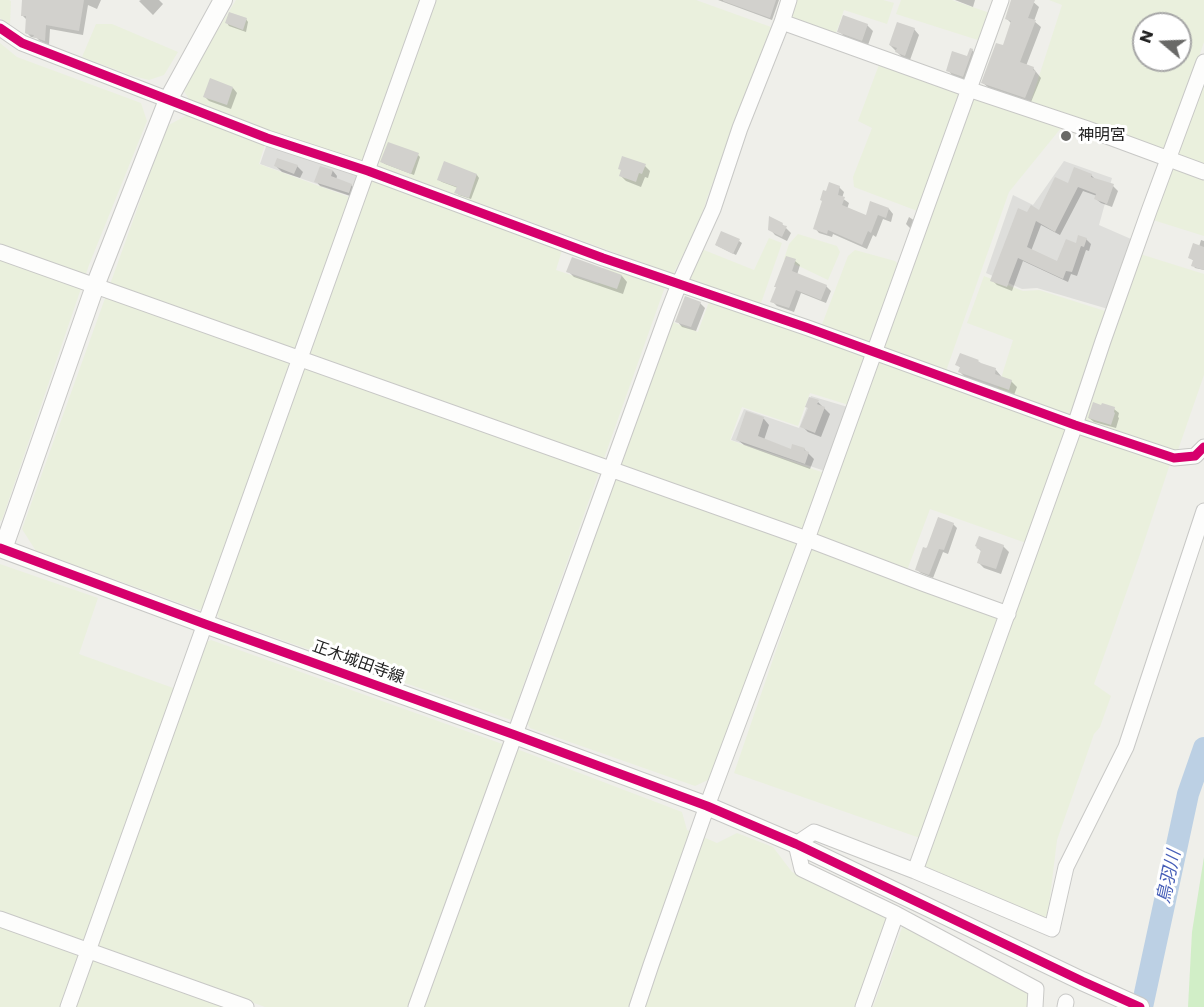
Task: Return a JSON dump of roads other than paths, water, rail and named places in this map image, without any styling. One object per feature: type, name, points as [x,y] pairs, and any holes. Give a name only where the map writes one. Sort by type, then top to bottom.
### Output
[{"type":"street","points":[[1,551],[95,286],[168,100],[223,0]]},
{"type":"street","points":[[68,1007],[429,0]]},
{"type":"street","points":[[416,1007],[610,470],[679,284],[713,209],[740,128],[789,0]]},
{"type":"street","points":[[638,1007],[707,806],[807,539],[1001,0]]},
{"type":"street","points":[[782,22],[1204,172]]},
{"type":"street","points":[[0,28],[22,43],[267,138],[368,171],[603,258],[1075,425],[1174,458],[1195,456],[1204,447]]},
{"type":"street","points":[[915,872],[1204,62]]},
{"type":"street","points":[[0,252],[807,539],[1008,614]]},
{"type":"street","points":[[1035,1007],[1036,989],[896,914],[802,869],[796,844],[814,832],[1052,929],[1066,867],[1126,747],[1204,511]]},
{"type":"street","name":"正木城田寺線","points":[[1,551],[707,806],[796,844],[1140,1007]]},
{"type":"street","points":[[863,1007],[896,914]]},
{"type":"street","points":[[0,919],[246,1007]]},
{"type":"waterway","name":"鳥羽川","points":[[1142,1007],[1188,794],[1204,748]]},
{"type":"place","name":"神明宮","points":[[1066,136]]}]
